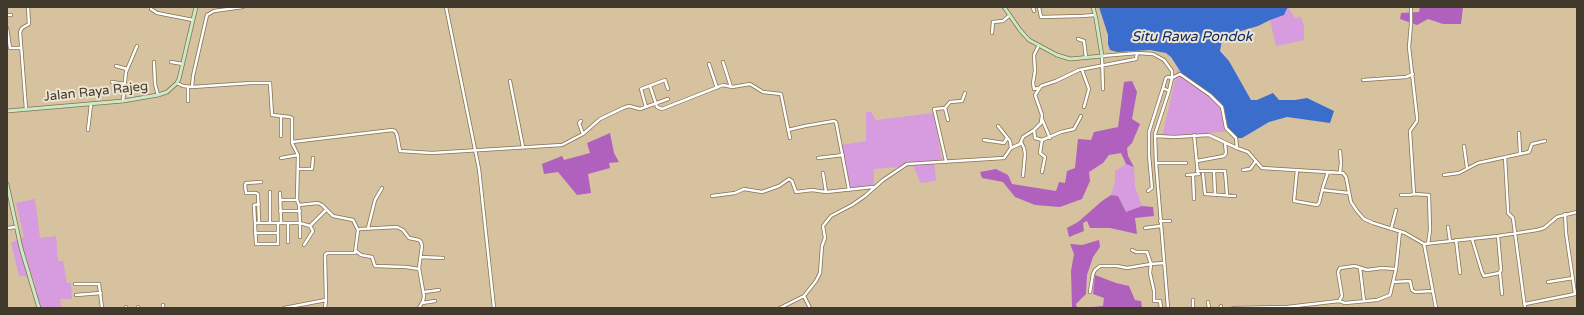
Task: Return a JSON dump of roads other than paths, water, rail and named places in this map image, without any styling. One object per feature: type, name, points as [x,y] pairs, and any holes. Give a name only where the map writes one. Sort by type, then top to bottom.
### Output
[{"type":"street","points":[[26,109],[20,30],[29,24],[28,7]]},
{"type":"street","points":[[196,7],[183,64],[177,83],[190,87],[270,83],[272,115],[292,118],[292,142],[298,155],[299,169],[297,200],[300,211],[300,237]]},
{"type":"street","points":[[188,102],[190,87],[207,15],[214,11],[243,7]]},
{"type":"street","points":[[446,7],[475,149],[494,308]]},
{"type":"street","points":[[1004,7],[1029,40],[1066,59],[1137,53],[1154,54],[1161,58],[1171,69],[1172,78],[1169,91],[1155,133],[1160,226],[1168,308]]},
{"type":"street","points":[[1033,7],[1034,11]]},
{"type":"street","points":[[1039,7],[1041,16],[1096,17]]},
{"type":"street","points":[[1093,7],[1102,56],[1103,89]]},
{"type":"street","points":[[1411,7],[1409,47],[1417,117],[1417,121],[1410,131],[1414,194]]},
{"type":"street","points":[[151,9],[157,13],[193,20]]},
{"type":"street","points":[[992,33],[992,24],[1003,21],[1010,15]]},
{"type":"street","points":[[7,28],[10,48],[21,48]]},
{"type":"street","points":[[1078,39],[1084,41],[1086,58]]},
{"type":"street","points":[[1039,88],[1034,89],[1033,83],[1035,71],[1034,55],[1040,45]]},
{"type":"street","points":[[123,101],[127,69],[137,46]]},
{"type":"street","points":[[1050,138],[1042,119],[1035,95],[1042,85],[1082,70],[1136,59],[1137,53]]},
{"type":"street","points":[[154,62],[155,84],[158,95]]},
{"type":"street","points":[[171,62],[183,64]]},
{"type":"street","points":[[723,62],[732,87]]},
{"type":"street","points":[[708,64],[716,88]]},
{"type":"street","points":[[116,66],[127,69]]},
{"type":"street","points":[[1082,70],[1089,89],[1084,107]]},
{"type":"street","points":[[1148,191],[1152,188],[1149,136],[1166,78],[1168,77],[1172,78],[1180,74],[1220,104],[1223,109],[1226,128],[1236,138],[1237,148]]},
{"type":"street","points":[[1364,80],[1413,74]]},
{"type":"street","points":[[646,107],[641,89],[665,80],[668,90]]},
{"type":"street","points":[[510,81],[523,147]]},
{"type":"street","points":[[112,82],[124,84]]},
{"type":"street","name":"Jalan Raya Rajeg","points":[[7,110],[123,101],[158,95],[167,92],[177,83]]},
{"type":"street","points":[[650,86],[659,109],[664,109],[727,85],[732,87],[750,84],[763,92],[781,94],[790,138]]},
{"type":"street","points":[[1163,88],[1169,91]]},
{"type":"street","points":[[946,161],[934,110],[945,108],[950,102],[962,101],[965,93]]},
{"type":"street","points":[[292,142],[392,130],[397,135],[400,151],[432,153],[475,149],[562,145],[583,134],[600,119],[623,108],[629,106],[639,109],[668,99]]},
{"type":"street","points":[[88,130],[91,104]]},
{"type":"street","points":[[945,108],[948,120]]},
{"type":"street","points":[[281,116],[281,136]]},
{"type":"street","points":[[1034,130],[1036,138],[1042,140],[1050,138],[1061,132],[1074,129],[1081,116]]},
{"type":"street","points":[[780,308],[804,296],[814,284],[820,273],[825,235],[823,226],[831,216],[852,205],[883,180],[907,164],[1003,158],[1012,148],[1021,142],[1023,138],[1034,130],[1042,119]]},
{"type":"street","points":[[581,121],[578,123],[583,134]]},
{"type":"street","points":[[788,130],[834,121],[837,125],[849,190]]},
{"type":"street","points":[[998,126],[1010,141],[1012,148]]},
{"type":"street","points":[[1519,133],[1520,153]]},
{"type":"street","points":[[1194,135],[1198,173]]},
{"type":"street","points":[[1156,136],[1167,137],[1209,135],[1237,148],[1243,149],[1251,154],[1262,168],[1340,172],[1346,177],[1349,193],[1354,207],[1364,219],[1400,231],[1424,244],[1516,234],[1544,228],[1554,219],[1565,214],[1577,212]]},
{"type":"street","points":[[984,140],[1004,143],[1007,138]]},
{"type":"street","points":[[1042,140],[1040,154],[1044,155],[1045,157],[1042,172]]},
{"type":"street","points":[[1444,175],[1458,173],[1478,163],[1529,152],[1532,144],[1545,141]]},
{"type":"street","points":[[1021,142],[1025,154],[1023,176]]},
{"type":"street","points":[[1197,161],[1224,156],[1226,152],[1225,142]]},
{"type":"street","points":[[1464,146],[1467,168]]},
{"type":"street","points":[[1340,151],[1340,172]]},
{"type":"street","points":[[281,158],[298,155]]},
{"type":"street","points":[[818,158],[843,155]]},
{"type":"street","points":[[299,169],[312,169],[313,158]]},
{"type":"street","points":[[1506,158],[1508,212],[1514,218],[1525,308]]},
{"type":"street","points":[[1243,170],[1250,169],[1256,161]]},
{"type":"street","points":[[1156,163],[1186,163]]},
{"type":"street","points":[[1297,170],[1294,201],[1318,204],[1328,172]]},
{"type":"street","points":[[1214,171],[1215,194]]},
{"type":"street","points":[[1187,175],[1214,171],[1226,172],[1227,195]]},
{"type":"street","points":[[1203,172],[1205,194],[1235,196]]},
{"type":"street","points":[[823,173],[826,192]]},
{"type":"street","points":[[1193,175],[1194,198]]},
{"type":"street","points":[[712,196],[735,193],[744,189],[762,192],[779,186],[789,179],[792,180],[796,192],[812,190],[826,192],[876,186]]},
{"type":"street","points":[[259,223],[257,193],[246,195],[245,185],[246,183],[261,182]]},
{"type":"street","points":[[7,184],[16,227],[39,308]]},
{"type":"street","points":[[368,228],[374,200],[382,188]]},
{"type":"street","points":[[1322,190],[1349,193]]},
{"type":"street","points":[[270,192],[270,223]]},
{"type":"street","points":[[258,204],[254,205],[256,244],[277,244],[280,193]]},
{"type":"street","points":[[1401,195],[1428,195],[1430,230],[1428,244]]},
{"type":"street","points":[[280,200],[295,200]]},
{"type":"street","points":[[299,205],[318,203],[333,216],[353,220],[358,230],[356,251]]},
{"type":"street","points":[[310,226],[326,210]]},
{"type":"street","points":[[1391,229],[1396,210]]},
{"type":"street","points":[[280,211],[300,211]]},
{"type":"street","points":[[1525,304],[1574,295],[1575,292],[1566,233],[1565,214]]},
{"type":"street","points":[[1160,221],[1170,221]]},
{"type":"street","points":[[255,223],[300,223],[310,226],[313,231],[304,245]]},
{"type":"street","points":[[288,223],[288,242]]},
{"type":"street","points":[[1145,228],[1160,226]]},
{"type":"street","points":[[7,228],[16,227]]},
{"type":"street","points":[[358,230],[368,228],[397,227],[408,236],[421,242],[419,269],[424,292],[422,303],[419,308]]},
{"type":"street","points":[[1448,227],[1450,240]]},
{"type":"street","points":[[1233,308],[1287,307],[1339,301],[1364,301],[1389,296],[1396,269],[1400,231]]},
{"type":"street","points":[[255,234],[278,233]]},
{"type":"street","points":[[1498,236],[1502,294]]},
{"type":"street","points":[[1472,239],[1483,275],[1500,272]]},
{"type":"street","points":[[1456,240],[1460,273]]},
{"type":"street","points":[[1424,244],[1436,308]]},
{"type":"street","points":[[1132,250],[1136,252],[1148,252],[1151,264],[1150,273],[1154,291],[1154,301],[1160,301],[1161,308]]},
{"type":"street","points":[[356,251],[361,255],[372,257],[375,266],[419,269]]},
{"type":"street","points":[[325,308],[326,254],[353,253],[356,251]]},
{"type":"street","points":[[420,257],[443,258]]},
{"type":"street","points":[[1090,292],[1093,274],[1100,266],[1118,266],[1127,268],[1164,263]]},
{"type":"street","points":[[1339,301],[1342,296],[1339,269],[1355,266],[1367,270],[1382,268],[1396,269]]},
{"type":"street","points":[[1360,267],[1364,301]]},
{"type":"street","points":[[1548,282],[1573,278]]},
{"type":"street","points":[[1393,282],[1410,281],[1412,290],[1415,292],[1433,291]]},
{"type":"street","points":[[75,284],[99,284],[102,308]]},
{"type":"street","points":[[424,292],[439,290]]},
{"type":"street","points":[[76,295],[101,293]]},
{"type":"street","points":[[804,296],[810,308]]},
{"type":"street","points":[[284,308],[296,307],[326,300]]},
{"type":"street","points":[[1193,300],[1193,308]]},
{"type":"street","points":[[422,303],[435,301]]},
{"type":"street","points":[[1208,302],[1209,308]]},
{"type":"water","name":"Situ Rawa Pondok","points":[[1099,7],[1288,7],[1284,15],[1258,26],[1224,36],[1220,51],[1229,61],[1251,100],[1257,100],[1273,93],[1279,100],[1307,98],[1334,111],[1330,123],[1287,117],[1269,122],[1242,138],[1237,138],[1228,129],[1224,108],[1221,103],[1182,74],[1171,57],[1166,53],[1150,50],[1117,52],[1110,50],[1108,35]]}]
